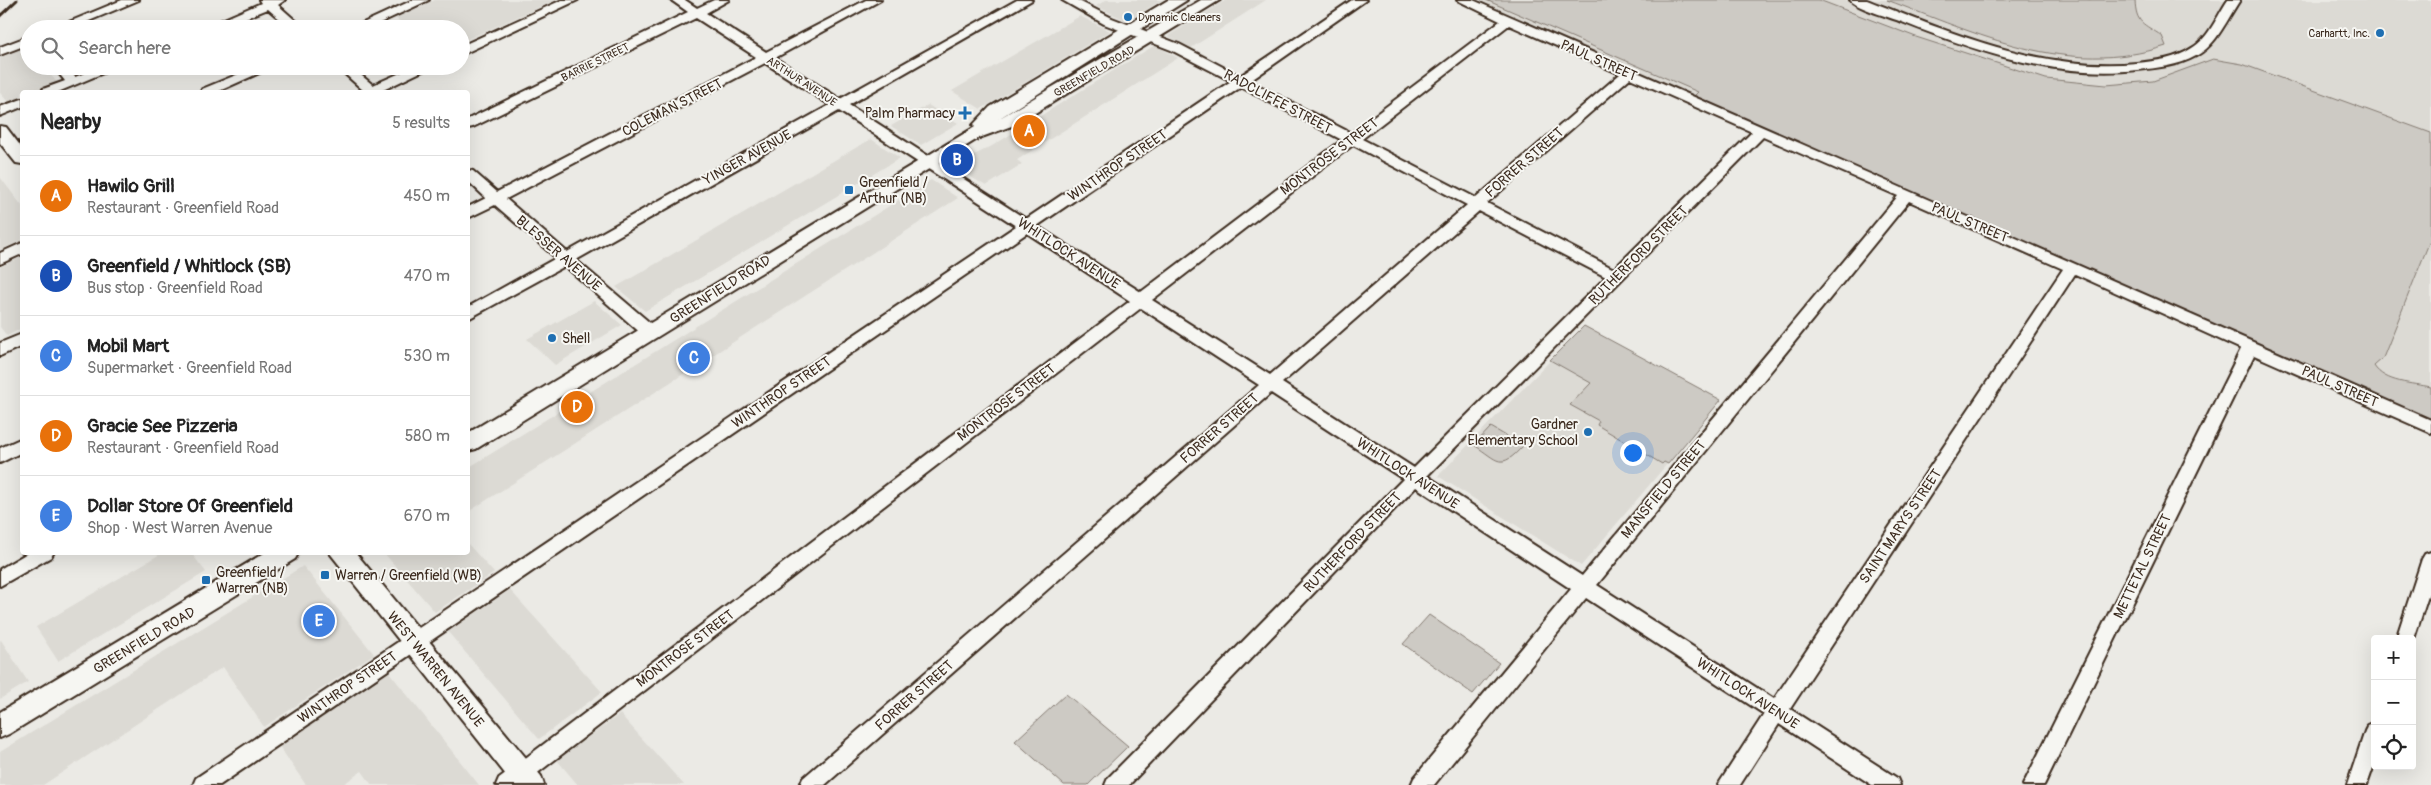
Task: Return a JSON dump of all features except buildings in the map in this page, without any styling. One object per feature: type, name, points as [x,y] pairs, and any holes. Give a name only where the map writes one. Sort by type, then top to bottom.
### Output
[{"type":"main road","name":"GREENFIELD ROAD","points":[[470,442],[972,134],[996,111],[1179,0]]},
{"type":"main road","name":"GREENFIELD ROAD","points":[[972,134],[1011,120],[1212,0]]},
{"type":"main road","points":[[0,131],[20,156]]},
{"type":"main road","name":"GREENFIELD ROAD","points":[[0,726],[283,555]]},
{"type":"main road","name":"WEST WARREN AVENUE","points":[[343,555],[414,642],[519,781]]},
{"type":"street","points":[[81,20],[133,0]]},
{"type":"street","points":[[377,20],[423,0]]},
{"type":"street","points":[[470,46],[572,0]]},
{"type":"street","name":"ARTHUR AVENUE","points":[[677,0],[927,162]]},
{"type":"street","name":"BARRIE STREET","points":[[470,123],[723,0]]},
{"type":"street","name":"COLEMAN STREET","points":[[470,212],[875,0]]},
{"type":"street","name":"YINGER AVENUE","points":[[470,313],[1026,0]]},
{"type":"street","name":"RADCLIFFE STREET","points":[[1068,0],[1130,30],[1152,37],[1240,81],[1617,277]]},
{"type":"street","name":"WINTHROP STREET","points":[[203,785],[1360,0]]},
{"type":"street","points":[[1463,0],[1508,20]]},
{"type":"street","points":[[1856,0],[1985,48],[2053,65],[2097,69],[2134,68],[2168,63],[2189,55],[2202,47],[2234,0]]},
{"type":"street","points":[[229,20],[272,1],[290,20]]},
{"type":"street","name":"PAUL STREET","points":[[1508,20],[2072,267],[2431,427]]},
{"type":"street","name":"MONTROSE STREET","points":[[519,781],[1140,299],[1508,20]]},
{"type":"street","points":[[0,51],[20,43]]},
{"type":"street","name":"FORRER STREET","points":[[810,785],[1628,73]]},
{"type":"street","points":[[67,75],[74,82]]},
{"type":"street","points":[[53,90],[92,75]]},
{"type":"street","points":[[212,90],[247,75]]},
{"type":"street","points":[[352,75],[369,90]]},
{"type":"street","points":[[375,90],[408,75]]},
{"type":"street","points":[[0,112],[20,104]]},
{"type":"street","name":"RUTHERFORD STREET","points":[[1115,785],[1415,477],[1762,131]]},
{"type":"street","name":"WHITLOCK AVENUE","points":[[927,162],[1890,785]]},
{"type":"street","name":"BLESSER AVENUE","points":[[470,176],[650,332]]},
{"type":"street","name":"MANSFIELD STREET","points":[[1421,785],[1907,195]]},
{"type":"street","points":[[0,259],[20,249]]},
{"type":"street","name":"SAINT MARYS STREET","points":[[1728,785],[2072,267]]},
{"type":"street","points":[[0,350],[20,341]]},
{"type":"street","name":"METTETAL STREET","points":[[2033,785],[2250,346]]},
{"type":"street","points":[[0,456],[20,445]]},
{"type":"street","points":[[0,578],[40,555]]},
{"type":"street","points":[[2406,635],[2431,559]]},
{"type":"street","points":[[2357,785],[2371,743]]},
{"type":"shaded area","points":[[435,0],[556,0],[470,38],[470,20],[398,20],[394,17]]},
{"type":"shaded area","points":[[1106,0],[1162,0],[1127,21],[1096,6]]},
{"type":"shaded area","points":[[1226,0],[1266,0],[1191,48],[1168,36]]},
{"type":"shaded area","points":[[1468,0],[2431,0],[2431,421]]},
{"type":"shaded area","points":[[1486,0],[1819,0],[1916,37],[2046,79],[2106,85],[2153,81],[2213,59],[2242,64],[2431,133],[2431,238],[2383,358],[2374,366],[2379,372],[2392,379],[2431,387],[2431,422],[1692,98],[1698,92]]},
{"type":"shaded area","points":[[1887,0],[2135,0],[2139,19],[2162,36],[2166,46],[2129,55],[2093,57],[2058,54],[2024,48],[1989,38]]},
{"type":"shaded area","points":[[1080,16],[1110,31],[981,109],[952,91]]},
{"type":"shaded area","points":[[1155,45],[1178,58],[1017,160],[1022,164],[986,186],[953,166],[992,146]]},
{"type":"shaded area","points":[[20,49],[20,75],[50,75],[58,83],[40,90],[20,90],[20,99],[9,103],[0,93],[0,57]]},
{"type":"shaded area","points":[[928,105],[958,123],[921,145],[891,126]]},
{"type":"shaded area","points":[[871,139],[900,158],[645,311],[616,287]]},
{"type":"shaded area","points":[[0,177],[20,203],[20,241],[0,250]]},
{"type":"shaded area","points":[[931,180],[958,198],[470,511],[470,467]]},
{"type":"shaded area","points":[[20,258],[20,329],[7,336],[0,327],[0,267]]},
{"type":"shaded area","points":[[594,301],[622,325],[555,365],[527,339]]},
{"type":"shaded area","name":"Gardner Elementary School","points":[[1584,326],[1721,400],[1581,566],[1438,476]]},
{"type":"shaded area","points":[[1584,326],[1721,400],[1668,464],[1664,462],[1662,464],[1597,425],[1599,421],[1570,405],[1591,383],[1550,360]]},
{"type":"shaded area","points":[[1491,427],[1523,446],[1509,459],[1499,461],[1494,459],[1474,445]]},
{"type":"shaded area","points":[[470,546],[494,573],[435,612],[386,555],[470,555]]},
{"type":"shaded area","points":[[159,555],[193,555],[206,572],[58,661],[36,627]]},
{"type":"shaded area","points":[[303,566],[374,654],[264,727],[223,667],[43,785],[0,785],[0,752]]},
{"type":"shaded area","points":[[510,590],[602,692],[539,739],[448,632]]},
{"type":"shaded area","points":[[1429,615],[1499,663],[1473,694],[1403,644]]},
{"type":"shaded area","points":[[0,641],[28,682],[0,699]]},
{"type":"shaded area","points":[[389,672],[479,785],[372,785],[362,771],[342,785],[306,785],[279,746]]},
{"type":"shaded area","points":[[1066,694],[1128,746],[1088,785],[1064,785],[1015,741]]},
{"type":"shaded area","points":[[620,714],[684,785],[578,785],[557,760]]},
{"type":"railway","points":[[0,16],[17,0]]},
{"type":"place","name":"Dynamic Cleaners","points":[[1128,17]]},
{"type":"place","name":"Carhartt, Inc.","points":[[2380,33]]},
{"type":"place","name":"Palm Pharmacy","points":[[965,113]]},
{"type":"place","name":"Hawilo Grill","points":[[1029,131]]},
{"type":"place","name":"Greenfield / Whitlock (SB)","points":[[957,160]]},
{"type":"place","name":"Greenfield / Arthur (NB)","points":[[849,190]]},
{"type":"place","name":"Shell","points":[[552,338]]},
{"type":"place","name":"Mobil Mart","points":[[694,358]]},
{"type":"place","name":"Gracie See Pizzeria","points":[[577,407]]},
{"type":"place","name":"Gardner Elementary School","points":[[1588,432]]},
{"type":"place","name":"Warren / Greenfield (WB)","points":[[325,575]]},
{"type":"place","name":"Greenfield / Warren (NB)","points":[[206,580]]},
{"type":"place","name":"Dollar Store Of Greenfield","points":[[319,621]]}]
